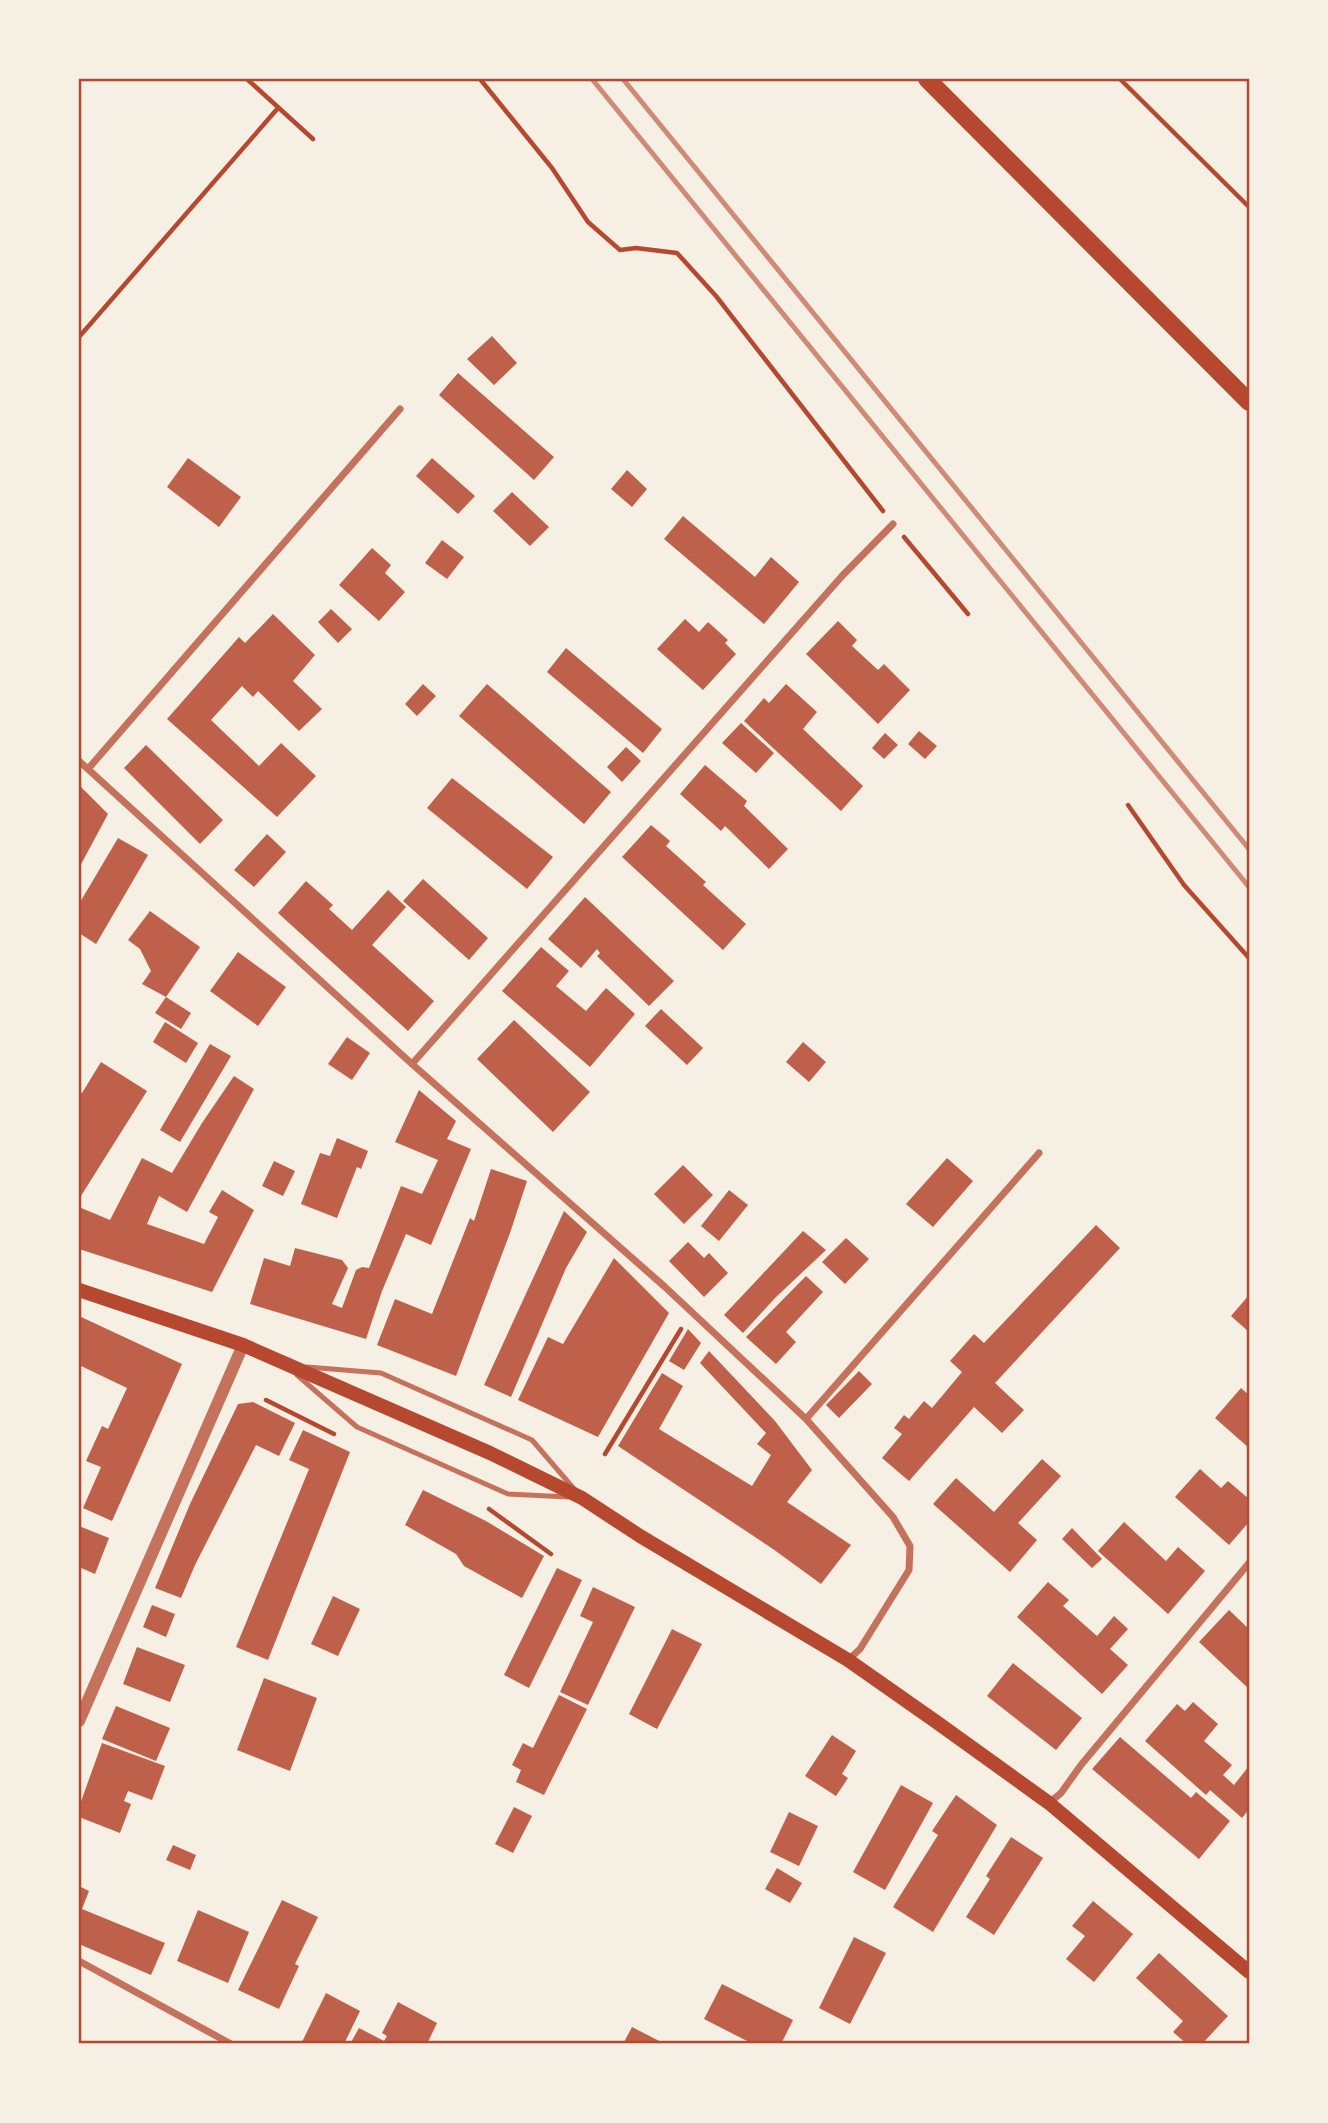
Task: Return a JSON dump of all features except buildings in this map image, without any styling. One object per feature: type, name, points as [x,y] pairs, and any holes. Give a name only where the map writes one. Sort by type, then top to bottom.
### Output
[{"type":"main road","points":[[927,79],[1249,402]]},
{"type":"main road","points":[[79,1290],[243,1345],[490,1452],[582,1498],[640,1536],[848,1660],[1049,1803],[1249,1972]]},
{"type":"street","points":[[88,769],[400,409]]},
{"type":"street","points":[[412,1064],[832,586],[893,524]]},
{"type":"street","points":[[79,761],[412,1064],[691,1311],[806,1419],[893,1517],[910,1546],[909,1570],[860,1648],[848,1660]]},
{"type":"street","points":[[806,1419],[1039,1153]]},
{"type":"street","points":[[79,1721],[243,1345]]},
{"type":"street","points":[[1049,1803],[1061,1793],[1081,1765],[1249,1563]]},
{"type":"street","points":[[79,1961],[231,2044]]},
{"type":"lane","points":[[285,1365],[357,1427],[508,1494],[582,1498]]},
{"type":"lane","points":[[285,1365],[381,1373],[532,1440],[582,1498]]},
{"type":"path","points":[[247,79],[313,139]]},
{"type":"path","points":[[480,79],[552,169],[588,222],[620,250],[636,248],[677,253],[716,296],[893,524],[968,614]]},
{"type":"path","points":[[1120,79],[1249,208]]},
{"type":"path","points":[[79,337],[278,108]]},
{"type":"path","points":[[1128,805],[1184,885],[1249,958]]},
{"type":"path","points":[[605,1454],[691,1311]]},
{"type":"path","points":[[267,1400],[335,1435]]},
{"type":"path","points":[[487,1507],[551,1554]]},
{"type":"railway","points":[[592,79],[1249,887]]},
{"type":"railway","points":[[623,79],[1249,849]]}]
